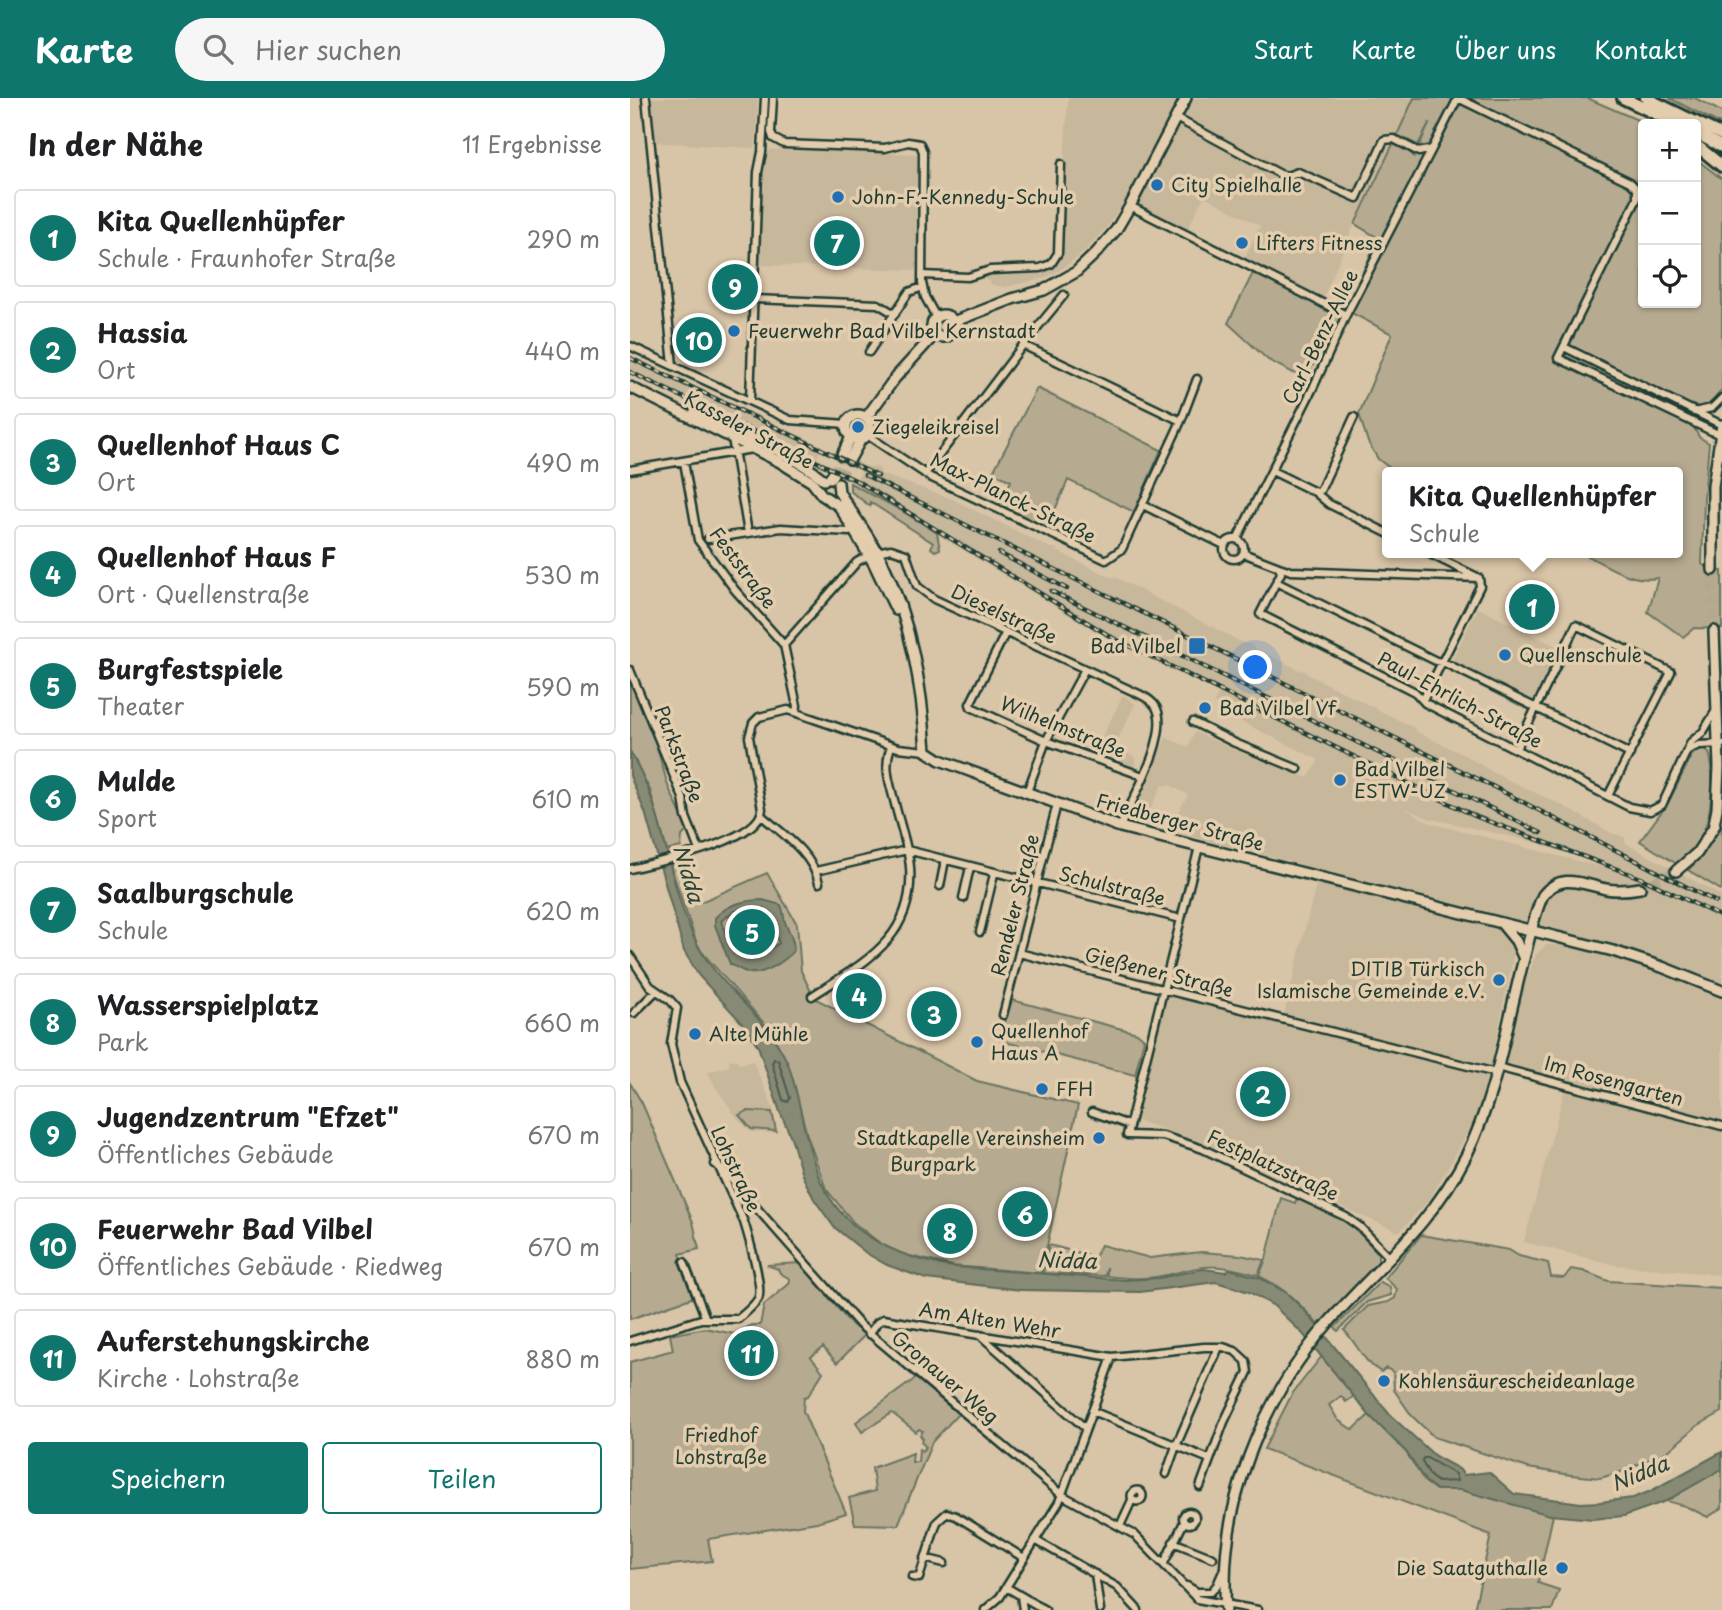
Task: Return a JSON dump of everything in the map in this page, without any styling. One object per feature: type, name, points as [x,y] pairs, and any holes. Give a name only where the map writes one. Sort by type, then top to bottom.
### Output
[{"type":"highway","points":[[1623,98],[1644,102],[1722,135]]},
{"type":"highway","points":[[1644,102],[1659,119]]},
{"type":"highway","points":[[1644,102],[1670,119]]},
{"type":"highway","points":[[1701,136],[1722,147]]},
{"type":"highway","points":[[1701,149],[1722,166]]},
{"type":"main road","points":[[953,322],[1012,299],[1044,290],[1076,272],[1108,239],[1130,206],[1185,98]]},
{"type":"main road","points":[[946,315],[953,322],[952,332],[947,336],[935,334],[931,326],[936,317],[946,315]]},
{"type":"main road","points":[[866,418],[895,378],[935,334]]},
{"type":"main road","name":"Kasseler Straße","points":[[630,387],[789,467],[839,506],[873,553]]},
{"type":"main road","name":"Kasseler Straße","points":[[662,402],[733,430],[834,481],[902,610],[914,661],[926,751]]},
{"type":"main road","points":[[846,457],[870,424],[862,416],[852,417],[846,429],[860,437]]},
{"type":"main road","points":[[1713,570],[1713,486],[1722,429]]},
{"type":"main road","points":[[828,498],[835,497],[834,481]]},
{"type":"main road","name":"Kasseler Straße","points":[[820,490],[834,481]]},
{"type":"main road","points":[[1713,829],[1717,809],[1720,745],[1714,631]]},
{"type":"main road","name":"Friedberger Straße","points":[[926,751],[949,764],[1119,827],[1646,961],[1722,991]]},
{"type":"main road","points":[[1676,871],[1697,853],[1722,815]]},
{"type":"main road","points":[[1226,1607],[1226,1564],[1233,1510],[1250,1456],[1275,1399],[1302,1356],[1422,1224],[1448,1188],[1468,1151],[1482,1121],[1542,895],[1559,882],[1573,881],[1609,889],[1640,888]]},
{"type":"main road","points":[[1500,923],[1516,941],[1524,959]]},
{"type":"street","points":[[646,98],[673,365]]},
{"type":"street","points":[[750,400],[758,173],[765,98]]},
{"type":"street","points":[[772,98],[771,132],[773,138],[784,144],[885,148],[917,142],[923,147],[922,275],[925,297],[936,317]]},
{"type":"street","name":"Carl-Benz-Allee","points":[[1237,539],[1346,315],[1458,98],[1630,181],[1637,189],[1637,199],[1559,358],[1722,429]]},
{"type":"street","points":[[1176,118],[1280,174],[1287,176],[1298,172],[1357,198],[1384,140],[1394,139],[1419,152],[1432,149]]},
{"type":"street","points":[[922,275],[968,277],[990,270],[1040,268],[1050,265],[1058,253],[1061,164]]},
{"type":"street","points":[[1130,206],[1346,315]]},
{"type":"street","points":[[869,352],[909,292],[923,287]]},
{"type":"street","points":[[925,474],[1063,295]]},
{"type":"street","points":[[752,299],[878,304],[895,314]]},
{"type":"street","points":[[1023,345],[1181,421]]},
{"type":"street","points":[[630,346],[790,420],[847,424]]},
{"type":"street","points":[[1564,347],[1722,429]]},
{"type":"street","name":"Max-Planck-Straße","points":[[860,437],[876,441],[925,474],[1106,560],[1122,549],[1181,421],[1197,379]]},
{"type":"street","points":[[1693,412],[1712,408],[1722,398]]},
{"type":"street","points":[[1317,491],[1354,417]]},
{"type":"street","points":[[732,438],[748,533]]},
{"type":"street","points":[[630,470],[753,449]]},
{"type":"street","name":"Feststraße","points":[[684,462],[698,540],[735,590],[784,645]]},
{"type":"street","points":[[1272,471],[1317,491],[1329,504],[1382,530]]},
{"type":"street","points":[[1143,505],[1224,545]]},
{"type":"street","points":[[708,539],[782,528],[849,532],[854,529]]},
{"type":"street","points":[[1237,539],[1243,544],[1243,553],[1237,559],[1229,558],[1224,552],[1224,545],[1228,540],[1237,539]]},
{"type":"street","name":"Dieselstraße","points":[[873,553],[891,549],[902,551],[909,558],[917,586],[926,594],[1140,695],[1155,705],[1159,717],[1158,742],[1143,776]]},
{"type":"street","points":[[796,712],[784,645],[857,562],[873,553]]},
{"type":"street","points":[[1243,553],[1291,571],[1479,578]]},
{"type":"street","points":[[1438,558],[1479,578]]},
{"type":"street","name":"Paul-Ehrlich-Straße","points":[[1279,567],[1281,573],[1260,614],[1415,692],[1425,703],[1629,807],[1650,811],[1662,805],[1691,742],[1710,723],[1718,704]]},
{"type":"street","points":[[1423,700],[1480,586],[1479,578]]},
{"type":"street","name":"Paul-Ehrlich-Straße","points":[[1276,582],[1630,754]]},
{"type":"street","points":[[1516,749],[1576,625],[1671,672],[1608,796]]},
{"type":"street","name":"Wilhelmstraße","points":[[1006,632],[970,706],[1046,741],[1143,776]]},
{"type":"street","points":[[1027,792],[1046,741],[1085,669]]},
{"type":"street","name":"Parkstraße","points":[[630,670],[682,798],[686,817],[699,850]]},
{"type":"street","name":"Friedberger Straße","points":[[762,816],[749,737],[751,727],[759,717],[788,710],[891,746],[926,751]]},
{"type":"street","points":[[1193,722],[1298,769]]},
{"type":"street","points":[[1699,736],[1720,734]]},
{"type":"street","points":[[1687,751],[1699,745],[1720,745]]},
{"type":"street","points":[[812,996],[878,952],[899,923],[910,894],[907,850],[886,763],[891,746]]},
{"type":"street","points":[[1119,827],[1143,776]]},
{"type":"street","name":"Rendeler Straße","points":[[1003,1015],[1057,804]]},
{"type":"street","points":[[630,869],[699,850],[744,831],[762,816],[795,844],[816,871],[819,883]]},
{"type":"street","points":[[1092,1112],[1129,1125],[1199,847]]},
{"type":"street","name":"Schulstraße","points":[[816,871],[907,850],[1181,919]]},
{"type":"street","points":[[940,886],[945,860]]},
{"type":"street","points":[[963,898],[970,867]]},
{"type":"street","points":[[980,932],[994,874]]},
{"type":"street","name":"Gießener Straße","points":[[1019,953],[1496,1070]]},
{"type":"street","name":"Lohstraße","points":[[630,956],[648,983],[677,1007],[671,1044],[677,1073],[687,1102],[744,1222],[753,1255],[758,1300],[740,1318],[706,1319]]},
{"type":"street","points":[[634,1013],[656,991]]},
{"type":"street","name":"Im Rosengarten","points":[[1496,1070],[1722,1126]]},
{"type":"street","name":"Festplatzstraße","points":[[1129,1125],[1127,1135],[1163,1136],[1203,1149],[1340,1213],[1360,1227],[1390,1258]]},
{"type":"street","name":"Gronauer Weg","points":[[716,1164],[838,1303],[869,1334],[1062,1495],[1135,1535],[1197,1599],[1226,1607],[1258,1610]]},
{"type":"street","points":[[630,1341],[706,1319],[684,1262]]},
{"type":"street","name":"Am Alten Wehr","points":[[869,1334],[877,1323],[886,1320],[1112,1357],[1219,1347]]},
{"type":"street","points":[[979,1334],[1085,1427]]},
{"type":"street","points":[[1166,1474],[1219,1347],[1230,1349],[1240,1354],[1248,1368],[1209,1459],[1200,1487]]},
{"type":"street","points":[[985,1610],[997,1600],[1006,1587],[1062,1495],[1112,1357]]},
{"type":"street","points":[[1091,1411],[1209,1459]]},
{"type":"street","points":[[1120,1526],[1132,1500]]},
{"type":"street","points":[[912,1577],[919,1578],[939,1519],[949,1513],[1024,1558]]},
{"type":"street","points":[[1164,1563],[1184,1522]]},
{"type":"street","points":[[1035,1540],[1122,1590],[1138,1610]]},
{"type":"street","points":[[1173,1542],[1213,1558]]},
{"type":"street","points":[[924,1559],[944,1563]]},
{"type":"street","points":[[1181,1582],[1197,1592],[1211,1592],[1226,1564]]},
{"type":"street","points":[[1095,1574],[1100,1610]]},
{"type":"street","points":[[1006,1587],[1045,1610]]},
{"type":"street","points":[[1021,1596],[1023,1610]]},
{"type":"shaded area","points":[[648,98],[758,98],[755,148],[653,142]]},
{"type":"shaded area","points":[[1068,98],[1178,98],[1125,200],[1106,228],[1083,253],[1045,278],[1005,287],[993,285],[984,278],[985,273],[1043,269],[1059,255]]},
{"type":"shaded area","points":[[1193,98],[1414,98],[1363,204],[1323,298],[1244,259],[1260,226],[1204,196],[1187,230],[1137,205]]},
{"type":"shaded area","name":"John-F.-Kennedy-Schule","points":[[765,151],[917,154],[916,270],[760,265],[760,173]]},
{"type":"shaded area","points":[[630,355],[822,446],[814,464],[630,375]]},
{"type":"shaded area","points":[[864,466],[879,468],[881,474],[952,499],[1050,548],[1056,548],[1057,551],[1112,578],[1115,577],[1245,644],[1252,644],[1253,647],[1299,670],[1306,671],[1307,674],[1414,728],[1415,731],[1494,773],[1625,838],[1625,843],[1722,896],[1722,1275],[1616,1265],[1524,1242],[1565,1089],[1503,1073],[1524,985],[1536,955],[1546,945],[1572,948],[1575,935],[1520,922],[1490,1070],[1474,1122],[1429,1200],[1399,1232],[1171,1132],[1133,1119],[1164,994],[1282,1023],[1319,873],[1296,863],[1170,831],[1188,795],[1170,785],[1162,785],[1143,824],[1132,821],[1135,807],[1166,738],[1188,747],[1195,732],[1308,778],[1319,760],[1230,716],[1214,703],[1219,693],[1092,629],[855,484]],"holes":[[[1402,807],[1428,818],[1539,843],[1601,867],[1430,823]]]},
{"type":"shaded area","name":"Quellenschule","points":[[1478,608],[1559,648],[1532,702],[1451,662]]},
{"type":"shaded area","points":[[1123,695],[1135,704],[1114,747],[1135,757],[1135,767],[1094,754]]},
{"type":"shaded area","points":[[729,1060],[737,1060],[739,1064],[753,1061],[772,1105],[778,1133],[751,1132],[716,1088],[708,1072],[730,1066]]},
{"type":"green space","points":[[1414,98],[1587,98],[1638,120],[1638,308],[1701,308],[1701,163],[1722,179],[1722,389],[1708,405],[1699,407],[1680,401],[1699,437],[1709,443],[1702,564],[1710,570],[1722,571],[1722,629],[1694,628],[1683,637],[1648,612],[1658,578],[1638,578],[1591,558],[1683,558],[1683,467],[1388,467],[1378,459],[1368,442],[1359,414],[1392,334],[1346,310],[1378,238],[1355,224],[1393,144],[1409,151],[1414,157],[1430,122],[1418,145],[1397,135]]},
{"type":"green space","points":[[1669,98],[1695,98],[1722,112],[1722,125]]},
{"type":"green space","points":[[1253,273],[1309,299],[1323,309],[1340,314],[1341,317],[1305,379],[1268,360],[1228,323]]},
{"type":"green space","points":[[1037,388],[1161,450],[1134,512],[1068,480],[1047,528],[999,505],[1011,481],[993,472]]},
{"type":"green space","points":[[850,483],[937,533],[940,549],[935,551],[931,548],[933,543],[870,502],[870,506],[850,491]]},
{"type":"green space","points":[[630,681],[651,727],[668,786],[688,830],[682,836],[681,847],[667,851],[650,790],[630,751]]},
{"type":"green space","points":[[1703,749],[1709,753],[1712,770],[1707,820],[1694,847],[1677,864],[1640,841],[1668,803],[1692,755]]},
{"type":"green space","points":[[1722,826],[1721,890],[1688,870],[1702,856]]},
{"type":"green space","name":"Burgpark","points":[[689,861],[701,902],[767,873],[797,924],[801,971],[814,998],[977,1081],[1078,1105],[1041,1273],[953,1266],[897,1253],[853,1222],[826,1189],[807,1135],[788,1064],[770,1030],[701,951],[696,941],[670,865]]},
{"type":"green space","points":[[1012,1000],[1137,1033],[1144,1039],[1135,1075],[1001,1041],[1004,1032],[1001,1031]]},
{"type":"green space","points":[[630,1083],[642,1103],[693,1222],[699,1249],[680,1254],[694,1297],[630,1319]]},
{"type":"green space","points":[[747,1111],[772,1112],[776,1131],[751,1129],[739,1115]]},
{"type":"green space","points":[[1298,1196],[1346,1219],[1378,1253],[1378,1262],[1319,1326],[1292,1297],[1259,1276],[1266,1259],[1281,1198],[1295,1203]]},
{"type":"green space","points":[[1421,1235],[1509,1250],[1519,1256],[1548,1263],[1551,1277],[1564,1278],[1571,1269],[1608,1281],[1722,1288],[1722,1412],[1697,1426],[1667,1452],[1600,1478],[1528,1468],[1434,1437],[1412,1416],[1394,1390],[1393,1372],[1386,1368],[1381,1372],[1375,1368],[1344,1330],[1368,1306],[1395,1298],[1397,1289],[1385,1278]]},
{"type":"green space","points":[[1049,1245],[1095,1257],[1101,1245],[1150,1258],[1201,1252],[1264,1260],[1258,1275],[1231,1268],[1211,1267],[1140,1278],[1107,1276],[1107,1267],[1105,1276],[1043,1273]]},
{"type":"green space","name":"Friedhof Lohstraße","points":[[800,1263],[850,1323],[865,1335],[837,1363],[823,1347],[811,1357],[823,1372],[808,1396],[804,1397],[803,1411],[846,1513],[817,1522],[708,1539],[712,1561],[630,1569],[630,1362],[673,1350],[670,1335],[705,1328],[734,1334],[752,1325],[760,1325],[764,1305],[789,1284],[790,1279],[778,1269],[767,1265]]},
{"type":"green space","points":[[1380,1282],[1390,1287],[1391,1295],[1367,1302],[1338,1331],[1335,1327]]},
{"type":"green space","points":[[1322,1356],[1354,1396],[1346,1402],[1341,1396],[1329,1405],[1338,1420],[1353,1430],[1369,1415],[1406,1452],[1425,1482],[1436,1490],[1461,1490],[1553,1515],[1538,1583],[1559,1590],[1552,1610],[1474,1610],[1491,1535],[1264,1449],[1292,1394]]},
{"type":"green space","points":[[916,1378],[958,1414],[932,1442],[898,1525],[855,1524],[849,1498],[875,1491],[872,1468],[913,1453],[912,1462],[918,1462],[919,1449],[922,1451],[926,1447],[921,1442],[923,1439],[920,1435],[923,1431],[919,1429],[916,1432],[892,1413],[862,1432],[856,1422]]},
{"type":"green space","points":[[1722,1469],[1722,1508],[1708,1517],[1666,1501]]},
{"type":"water","points":[[630,752],[651,798],[678,895],[696,942],[717,974],[756,1016],[779,1047],[793,1080],[821,1182],[845,1216],[876,1241],[914,1257],[954,1267],[1125,1280],[1159,1278],[1203,1269],[1226,1272],[1230,1269],[1260,1278],[1287,1293],[1306,1312],[1390,1415],[1435,1456],[1459,1469],[1464,1475],[1489,1472],[1514,1494],[1581,1503],[1600,1502],[1633,1498],[1651,1491],[1722,1452],[1722,1469],[1666,1501],[1624,1516],[1593,1519],[1550,1515],[1461,1490],[1437,1490],[1426,1482],[1406,1452],[1369,1415],[1303,1334],[1274,1306],[1249,1292],[1216,1282],[1140,1292],[1021,1290],[926,1279],[887,1265],[866,1253],[834,1227],[814,1199],[802,1175],[758,1046],[744,1025],[699,976],[684,951],[645,812],[630,776]]},
{"type":"water","points":[[763,900],[781,905],[794,950],[774,966],[762,972],[750,973],[730,964],[715,925],[715,918],[731,906]],"holes":[[[764,908],[779,943],[755,958],[736,953],[721,921],[734,911]]]},
{"type":"tunnel","points":[[833,474],[842,455]]},
{"type":"tunnel","points":[[841,477],[850,459]]},
{"type":"tunnel","points":[[1713,570],[1714,631]]},
{"type":"tunnel","points":[[1640,888],[1676,871]]},
{"type":"railway","points":[[630,358],[878,476]]},
{"type":"railway","points":[[630,372],[857,481],[1113,638],[1477,817],[1641,878],[1722,917]]},
{"type":"railway","points":[[865,475],[1488,784],[1716,902]]},
{"type":"railway","points":[[999,553],[1067,589]]},
{"type":"railway","points":[[1051,591],[1541,833]]},
{"type":"place","name":"City Spielhalle","points":[[1157,185]]},
{"type":"place","name":"John-F.-Kennedy-Schule","points":[[838,197]]},
{"type":"place","name":"Saalburgschule","points":[[837,243]]},
{"type":"place","name":"Lifters Fitness","points":[[1242,243]]},
{"type":"place","name":"Jugendzentrum \"Efzet\"","points":[[735,287]]},
{"type":"place","name":"Feuerwehr Bad Vilbel Kernstadt","points":[[734,331]]},
{"type":"place","name":"Feuerwehr Bad Vilbel","points":[[699,340]]},
{"type":"place","name":"Ziegeleikreisel","points":[[858,427]]},
{"type":"place","name":"Kita Quellenhüpfer","points":[[1532,607]]},
{"type":"place","name":"Bad Vilbel","points":[[1197,646]]},
{"type":"place","name":"Quellenschule","points":[[1505,655]]},
{"type":"place","name":"Bad Vilbel Vf","points":[[1205,708]]},
{"type":"place","name":"Bad Vilbel ESTW-UZ","points":[[1340,780]]},
{"type":"place","name":"Burgfestspiele","points":[[752,932]]},
{"type":"place","name":"DITIB Türkisch Islamische Gemeinde e.V.","points":[[1499,980]]},
{"type":"place","name":"Quellenhof Haus F","points":[[859,996]]},
{"type":"place","name":"Quellenhof Haus C","points":[[934,1014]]},
{"type":"place","name":"Alte Mühle","points":[[695,1034]]},
{"type":"place","name":"Quellenhof Haus A","points":[[977,1042]]},
{"type":"place","name":"FFH","points":[[1042,1089]]},
{"type":"place","name":"Hassia","points":[[1263,1094]]},
{"type":"place","name":"Stadtkapelle Vereinsheim","points":[[1099,1138]]},
{"type":"place","name":"Mulde","points":[[1025,1214]]},
{"type":"place","name":"Wasserspielplatz","points":[[950,1231]]},
{"type":"place","name":"Auferstehungskirche","points":[[751,1353]]},
{"type":"place","name":"Kohlensäurescheideanlage","points":[[1384,1381]]},
{"type":"place","name":"Die Saatguthalle","points":[[1562,1568]]},
{"type":"water label","name":"Nidda","points":[[688,874]]},
{"type":"water label","name":"Nidda","points":[[1067,1261]]},
{"type":"water label","name":"Nidda","points":[[1640,1474]]}]
